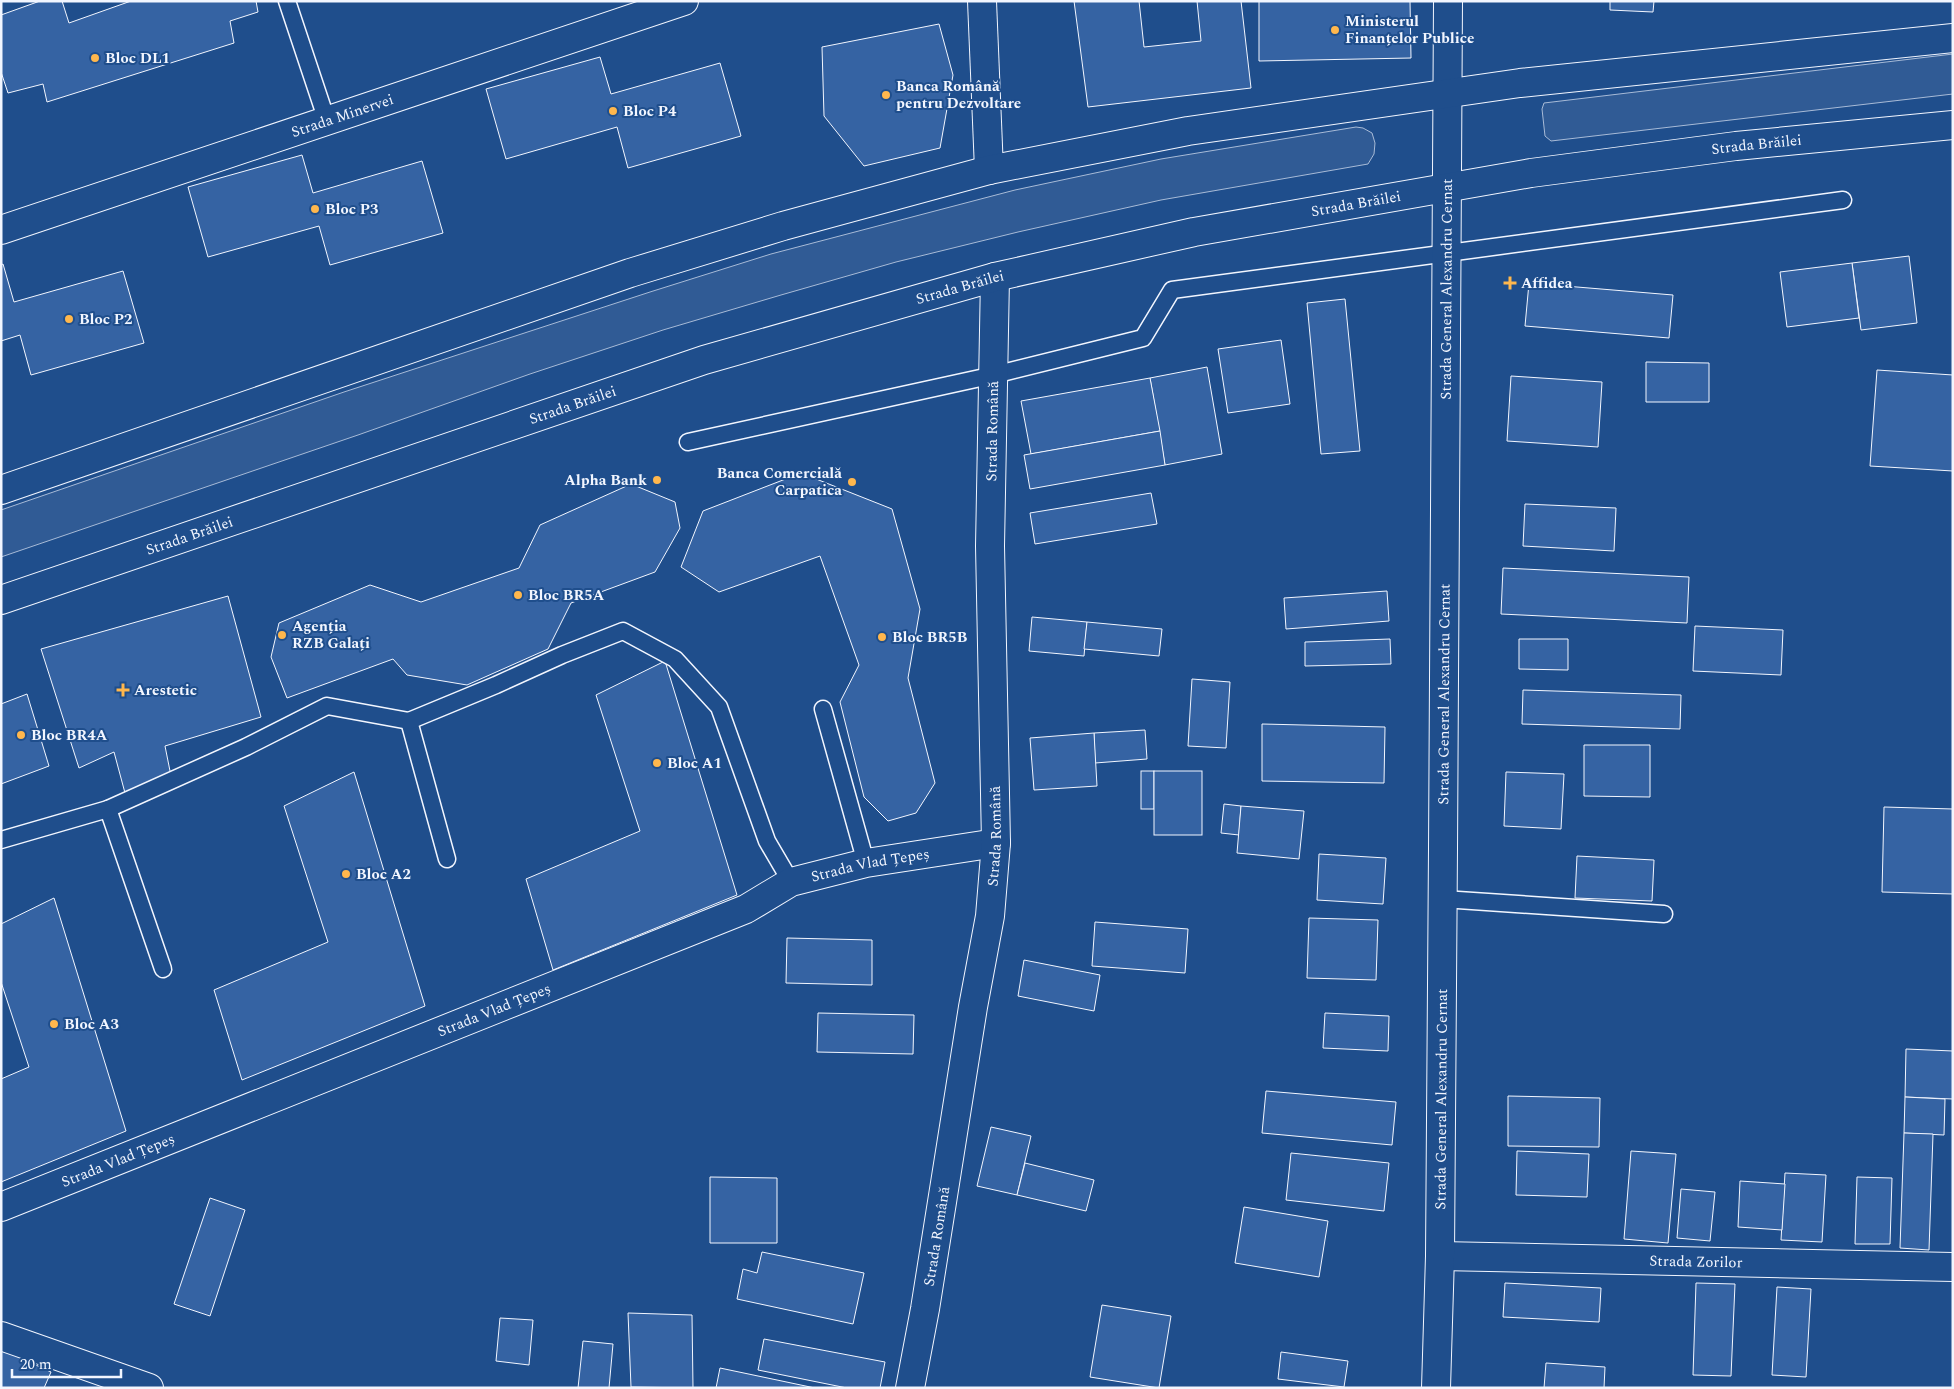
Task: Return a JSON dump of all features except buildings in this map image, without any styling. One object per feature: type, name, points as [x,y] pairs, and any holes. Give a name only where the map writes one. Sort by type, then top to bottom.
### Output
[{"type":"street","points":[[982,1],[989,170]]},
{"type":"street","name":"Strada General Alexandru Cernat","points":[[1436,1388],[1440,1256],[1448,1]]},
{"type":"street","name":"Strada Minervei","points":[[1,230],[669,4]]},
{"type":"street","points":[[1,490],[630,273],[783,226],[989,170],[1188,131],[1520,82],[1953,38]]},
{"type":"street","name":"Strada Brăilei","points":[[1,600],[704,360],[995,277],[1194,232],[1531,173],[1736,146],[1953,125]]},
{"type":"street","name":"Strada Română","points":[[910,1388],[925,1309],[973,1007],[990,916],[996,843],[990,546],[995,277]]},
{"type":"street","name":"Strada Vlad Țepeș","points":[[1,1207],[736,913],[791,882],[866,863],[996,843]]},
{"type":"street","name":"Strada Zorilor","points":[[1440,1256],[1953,1267]]},
{"type":"street","points":[[1,1336],[149,1388]]},
{"type":"lane","points":[[287,1],[327,121]]},
{"type":"lane","points":[[688,442],[994,375],[1143,338],[1172,290],[1843,200]]},
{"type":"lane","points":[[1,840],[108,808],[246,747],[326,706],[409,721],[562,655],[623,631],[675,659],[719,707],[767,841],[791,882]]},
{"type":"lane","points":[[823,709],[866,863]]},
{"type":"lane","points":[[409,721],[447,859]]},
{"type":"lane","points":[[108,808],[163,969]]},
{"type":"lane","points":[[1443,899],[1664,914]]},
{"type":"shaded area","points":[[1953,54],[1953,94],[1551,141],[1545,136],[1542,109],[1544,103]]},
{"type":"shaded area","points":[[1356,127],[1363,128],[1372,133],[1375,143],[1374,154],[1368,164],[1161,200],[896,262],[781,295],[663,330],[530,374],[1,557],[1,510],[344,392],[650,292],[771,254],[1015,190],[1161,159]]},
{"type":"place","name":"Ministerul Finanțelor Publice","points":[[1335,30]]},
{"type":"place","name":"Bloc DL1","points":[[95,58]]},
{"type":"place","name":"Banca Română pentru Dezvoltare","points":[[886,95]]},
{"type":"place","name":"Bloc P4","points":[[613,111]]},
{"type":"place","name":"Bloc P3","points":[[315,209]]},
{"type":"place","name":"Affidea","points":[[1510,283]]},
{"type":"place","name":"Bloc P2","points":[[69,319]]},
{"type":"place","name":"Alpha Bank","points":[[657,480]]},
{"type":"place","name":"Banca Comercială Carpatica","points":[[852,482]]},
{"type":"place","name":"Bloc BR5A","points":[[518,595]]},
{"type":"place","name":"Agenția RZB Galați","points":[[282,635]]},
{"type":"place","name":"Bloc BR5B","points":[[882,637]]},
{"type":"place","name":"Arestetic","points":[[123,690]]},
{"type":"place","name":"Bloc BR4A","points":[[21,735]]},
{"type":"place","name":"Bloc A1","points":[[657,763]]},
{"type":"place","name":"Bloc A2","points":[[346,874]]},
{"type":"place","name":"Bloc A3","points":[[54,1024]]}]
